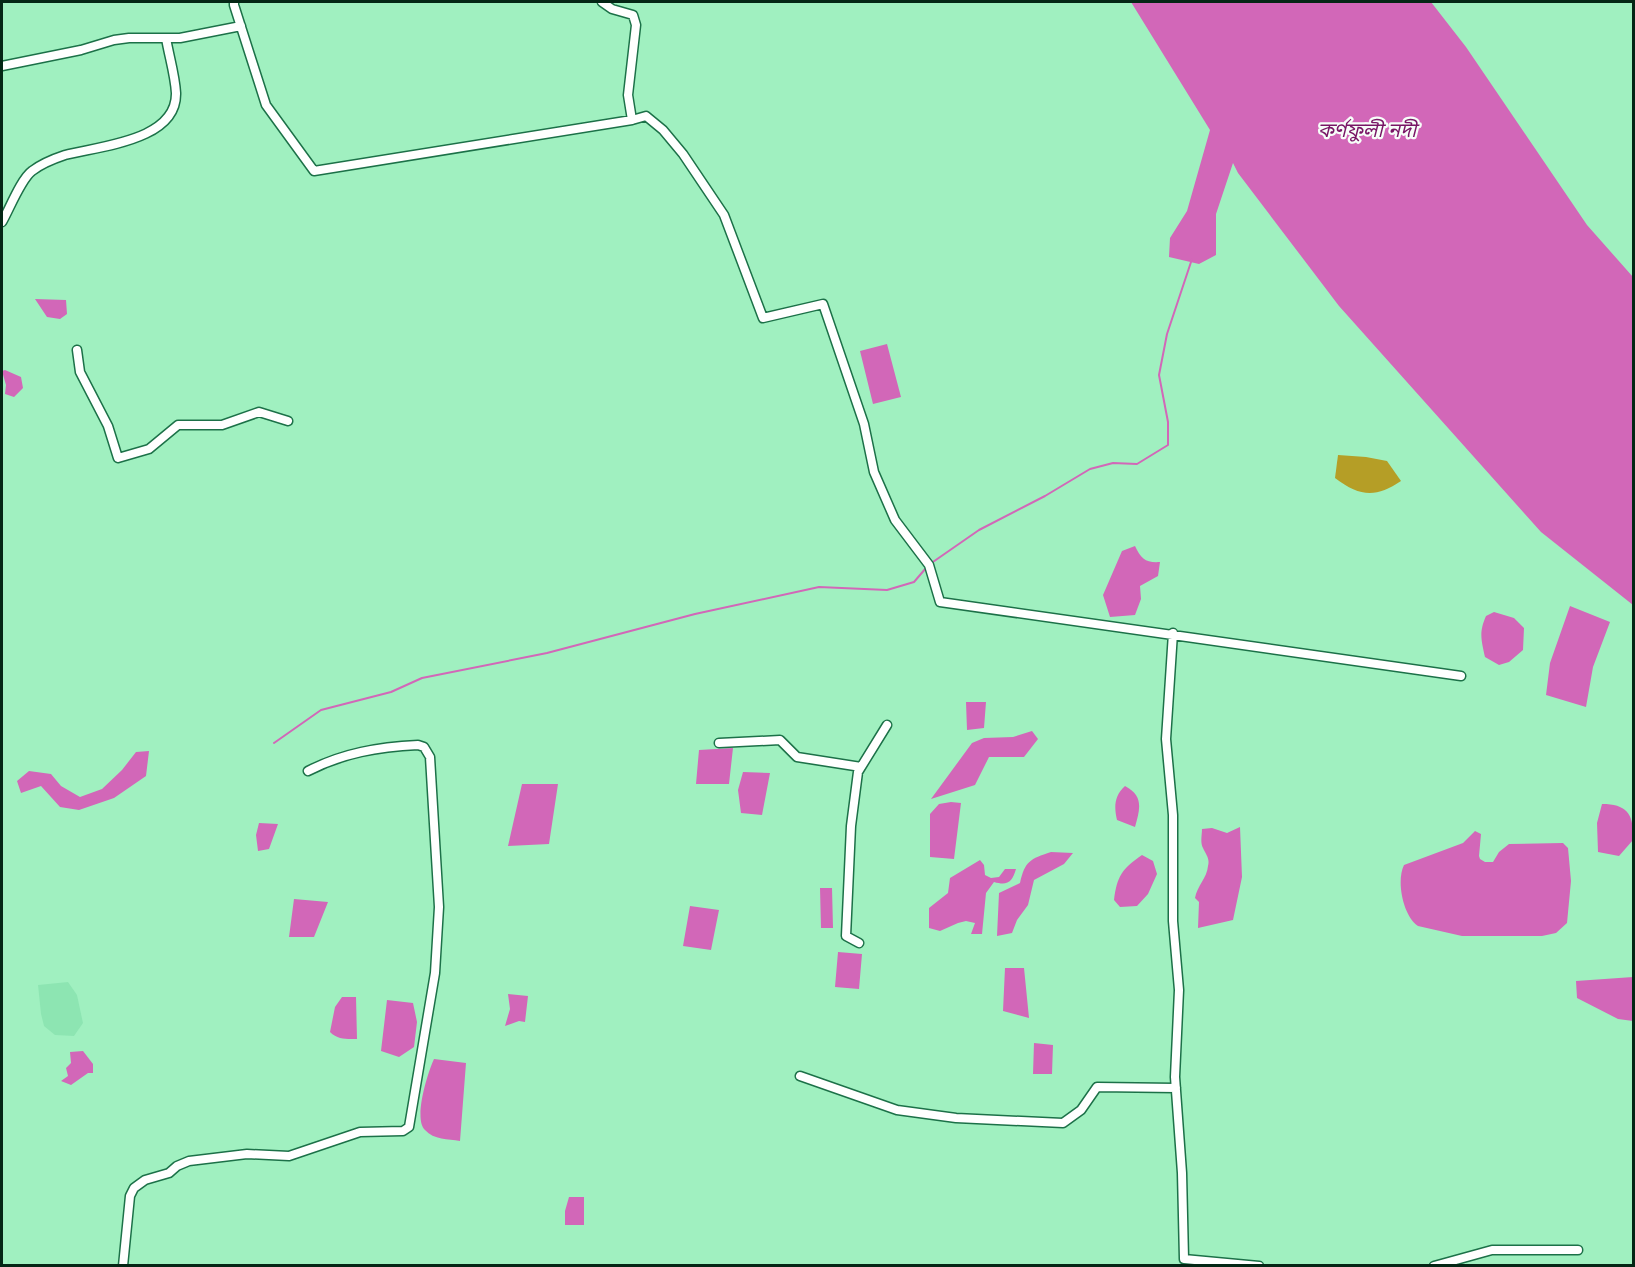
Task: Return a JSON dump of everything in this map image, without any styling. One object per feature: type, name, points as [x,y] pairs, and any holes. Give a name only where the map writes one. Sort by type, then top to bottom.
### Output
[{"type":"street","points":[[234,2],[266,105],[314,171],[646,116],[663,130],[683,154],[724,215],[763,318],[823,304],[864,424],[874,472],[895,520],[929,565],[940,602],[1173,633],[1461,676]]},
{"type":"street","points":[[602,2],[612,9],[633,15],[636,25],[628,95],[632,120]]},
{"type":"street","points":[[2,66],[122,39],[180,38],[241,26]]},
{"type":"street","points":[[2,222],[30,172],[59,157],[98,149],[153,130],[170,116],[176,94],[166,38]]},
{"type":"street","points":[[77,350],[80,372],[108,426],[118,458],[149,449],[178,424],[222,425],[260,412],[288,421]]},
{"type":"street","points":[[1173,633],[1166,739],[1173,815],[1173,921],[1179,990],[1176,1088],[1182,1173],[1184,1259],[1260,1266]]},
{"type":"street","points":[[859,943],[846,936],[852,826],[858,772],[887,725]]},
{"type":"street","points":[[719,743],[780,740],[797,757],[861,767]]},
{"type":"street","points":[[123,1266],[130,1196],[134,1188],[145,1180],[169,1173],[177,1166],[189,1161],[247,1154],[289,1156],[360,1132],[403,1131],[409,1128],[435,974],[439,918],[430,757],[424,747],[418,745],[368,749],[329,760],[308,771]]},
{"type":"street","points":[[800,1076],[897,1110],[956,1118],[1063,1123],[1080,1110],[1097,1087],[1176,1088]]},
{"type":"street","points":[[1434,1266],[1492,1250],[1578,1250]]},
{"type":"shaded area","points":[[1338,455],[1387,461],[1401,481],[1376,493],[1352,489],[1335,478]]},
{"type":"shaded area","points":[[68,982],[77,995],[83,1023],[74,1036],[55,1035],[44,1026],[38,985]]},
{"type":"water","name":"কর্ণফুলী নদী","points":[[1131,2],[1431,2],[1466,47],[1587,225],[1633,277],[1633,605],[1541,532],[1339,306],[1238,173],[1233,163],[1216,214],[1216,255],[1199,264],[1169,257],[1170,238],[1187,211],[1210,130]]},
{"type":"water","points":[[35,299],[66,300],[67,314],[60,319],[47,317]]},
{"type":"water","points":[[887,344],[901,397],[873,404],[860,351]]},
{"type":"water","points":[[5,370],[21,377],[23,388],[14,397],[5,394],[6,385],[2,371]]},
{"type":"water","points":[[1135,546],[1144,559],[1160,562],[1158,576],[1140,586],[1141,599],[1135,615],[1110,617],[1103,595],[1122,551]]},
{"type":"water","points":[[1570,606],[1610,622],[1593,667],[1586,707],[1546,695],[1550,663]]},
{"type":"water","points":[[1494,612],[1514,618],[1524,628],[1523,650],[1509,662],[1499,665],[1485,657],[1482,640],[1482,627],[1486,616]]},
{"type":"water","points":[[966,702],[986,702],[984,728],[967,730]]},
{"type":"water","points":[[1032,731],[1038,739],[1024,757],[989,757],[975,785],[931,799],[972,743],[984,738],[1013,737]]},
{"type":"water","points":[[733,748],[729,784],[696,784],[699,750]]},
{"type":"water","points":[[149,751],[146,776],[114,798],[79,810],[60,807],[41,786],[21,793],[17,781],[29,771],[51,774],[61,786],[80,797],[102,789],[122,770],[136,752]]},
{"type":"water","points":[[743,772],[770,773],[762,815],[741,813],[738,790]]},
{"type":"water","points":[[522,784],[558,784],[549,844],[508,846]]},
{"type":"water","points":[[1125,786],[1138,799],[1139,809],[1135,827],[1117,820],[1116,802]]},
{"type":"water","points":[[961,803],[954,859],[930,857],[930,814],[939,804]]},
{"type":"water","points":[[1602,804],[1623,809],[1628,813],[1632,824],[1633,840],[1619,856],[1598,852],[1597,823]]},
{"type":"water","points":[[259,823],[278,824],[269,849],[258,851],[256,835]]},
{"type":"water","points":[[1240,827],[1242,877],[1233,920],[1198,928],[1199,902],[1195,898],[1206,874],[1208,863],[1202,844],[1202,829],[1212,828],[1227,833]]},
{"type":"water","points":[[1475,831],[1481,834],[1479,856],[1485,862],[1493,862],[1499,852],[1509,844],[1563,843],[1568,848],[1571,881],[1567,923],[1556,933],[1542,936],[1462,936],[1418,926],[1413,921],[1402,898],[1401,880],[1404,865],[1463,843]]},
{"type":"water","points":[[1051,852],[1073,853],[1064,864],[1034,880],[1028,905],[1017,920],[1012,933],[997,936],[999,893],[1020,883],[1026,865]]},
{"type":"water","points":[[1142,855],[1153,861],[1157,874],[1148,894],[1137,906],[1120,907],[1114,900],[1119,879],[1125,869]]},
{"type":"water","points":[[980,860],[984,865],[985,875],[991,878],[999,877],[1005,869],[1016,869],[1009,882],[994,882],[986,893],[982,934],[971,934],[975,923],[966,921],[940,931],[929,928],[929,908],[948,893],[950,878]]},
{"type":"water","points":[[820,888],[832,888],[833,928],[821,928]]},
{"type":"water","points":[[294,899],[328,902],[314,937],[289,937]]},
{"type":"water","points":[[690,906],[719,910],[711,950],[683,946]]},
{"type":"water","points":[[838,952],[862,954],[859,989],[835,987]]},
{"type":"water","points":[[1005,968],[1024,968],[1029,1018],[1003,1011]]},
{"type":"water","points":[[1633,977],[1633,1021],[1618,1019],[1577,998],[1576,981]]},
{"type":"water","points":[[508,994],[528,996],[525,1022],[519,1021],[505,1026],[510,1009]]},
{"type":"water","points":[[342,997],[356,997],[357,1039],[339,1038],[330,1032],[335,1007]]},
{"type":"water","points":[[387,1000],[413,1003],[417,1022],[414,1047],[399,1057],[381,1051]]},
{"type":"water","points":[[1034,1043],[1053,1045],[1052,1074],[1033,1074]]},
{"type":"water","points":[[83,1051],[93,1064],[93,1073],[88,1073],[71,1085],[61,1081],[68,1076],[66,1068],[71,1063],[70,1052]]},
{"type":"water","points":[[434,1059],[466,1063],[460,1141],[433,1136],[425,1130],[422,1124],[420,1116],[423,1095]]},
{"type":"water","points":[[569,1197],[584,1197],[584,1225],[565,1225],[565,1211]]},
{"type":"waterway","points":[[930,564],[979,530],[1045,496],[1090,469],[1113,463],[1137,464],[1168,445],[1168,422],[1159,375],[1167,334],[1192,259]]},
{"type":"waterway","points":[[274,743],[321,710],[391,692],[422,678],[547,653],[695,614],[819,587],[887,590],[914,582],[926,568]]}]
